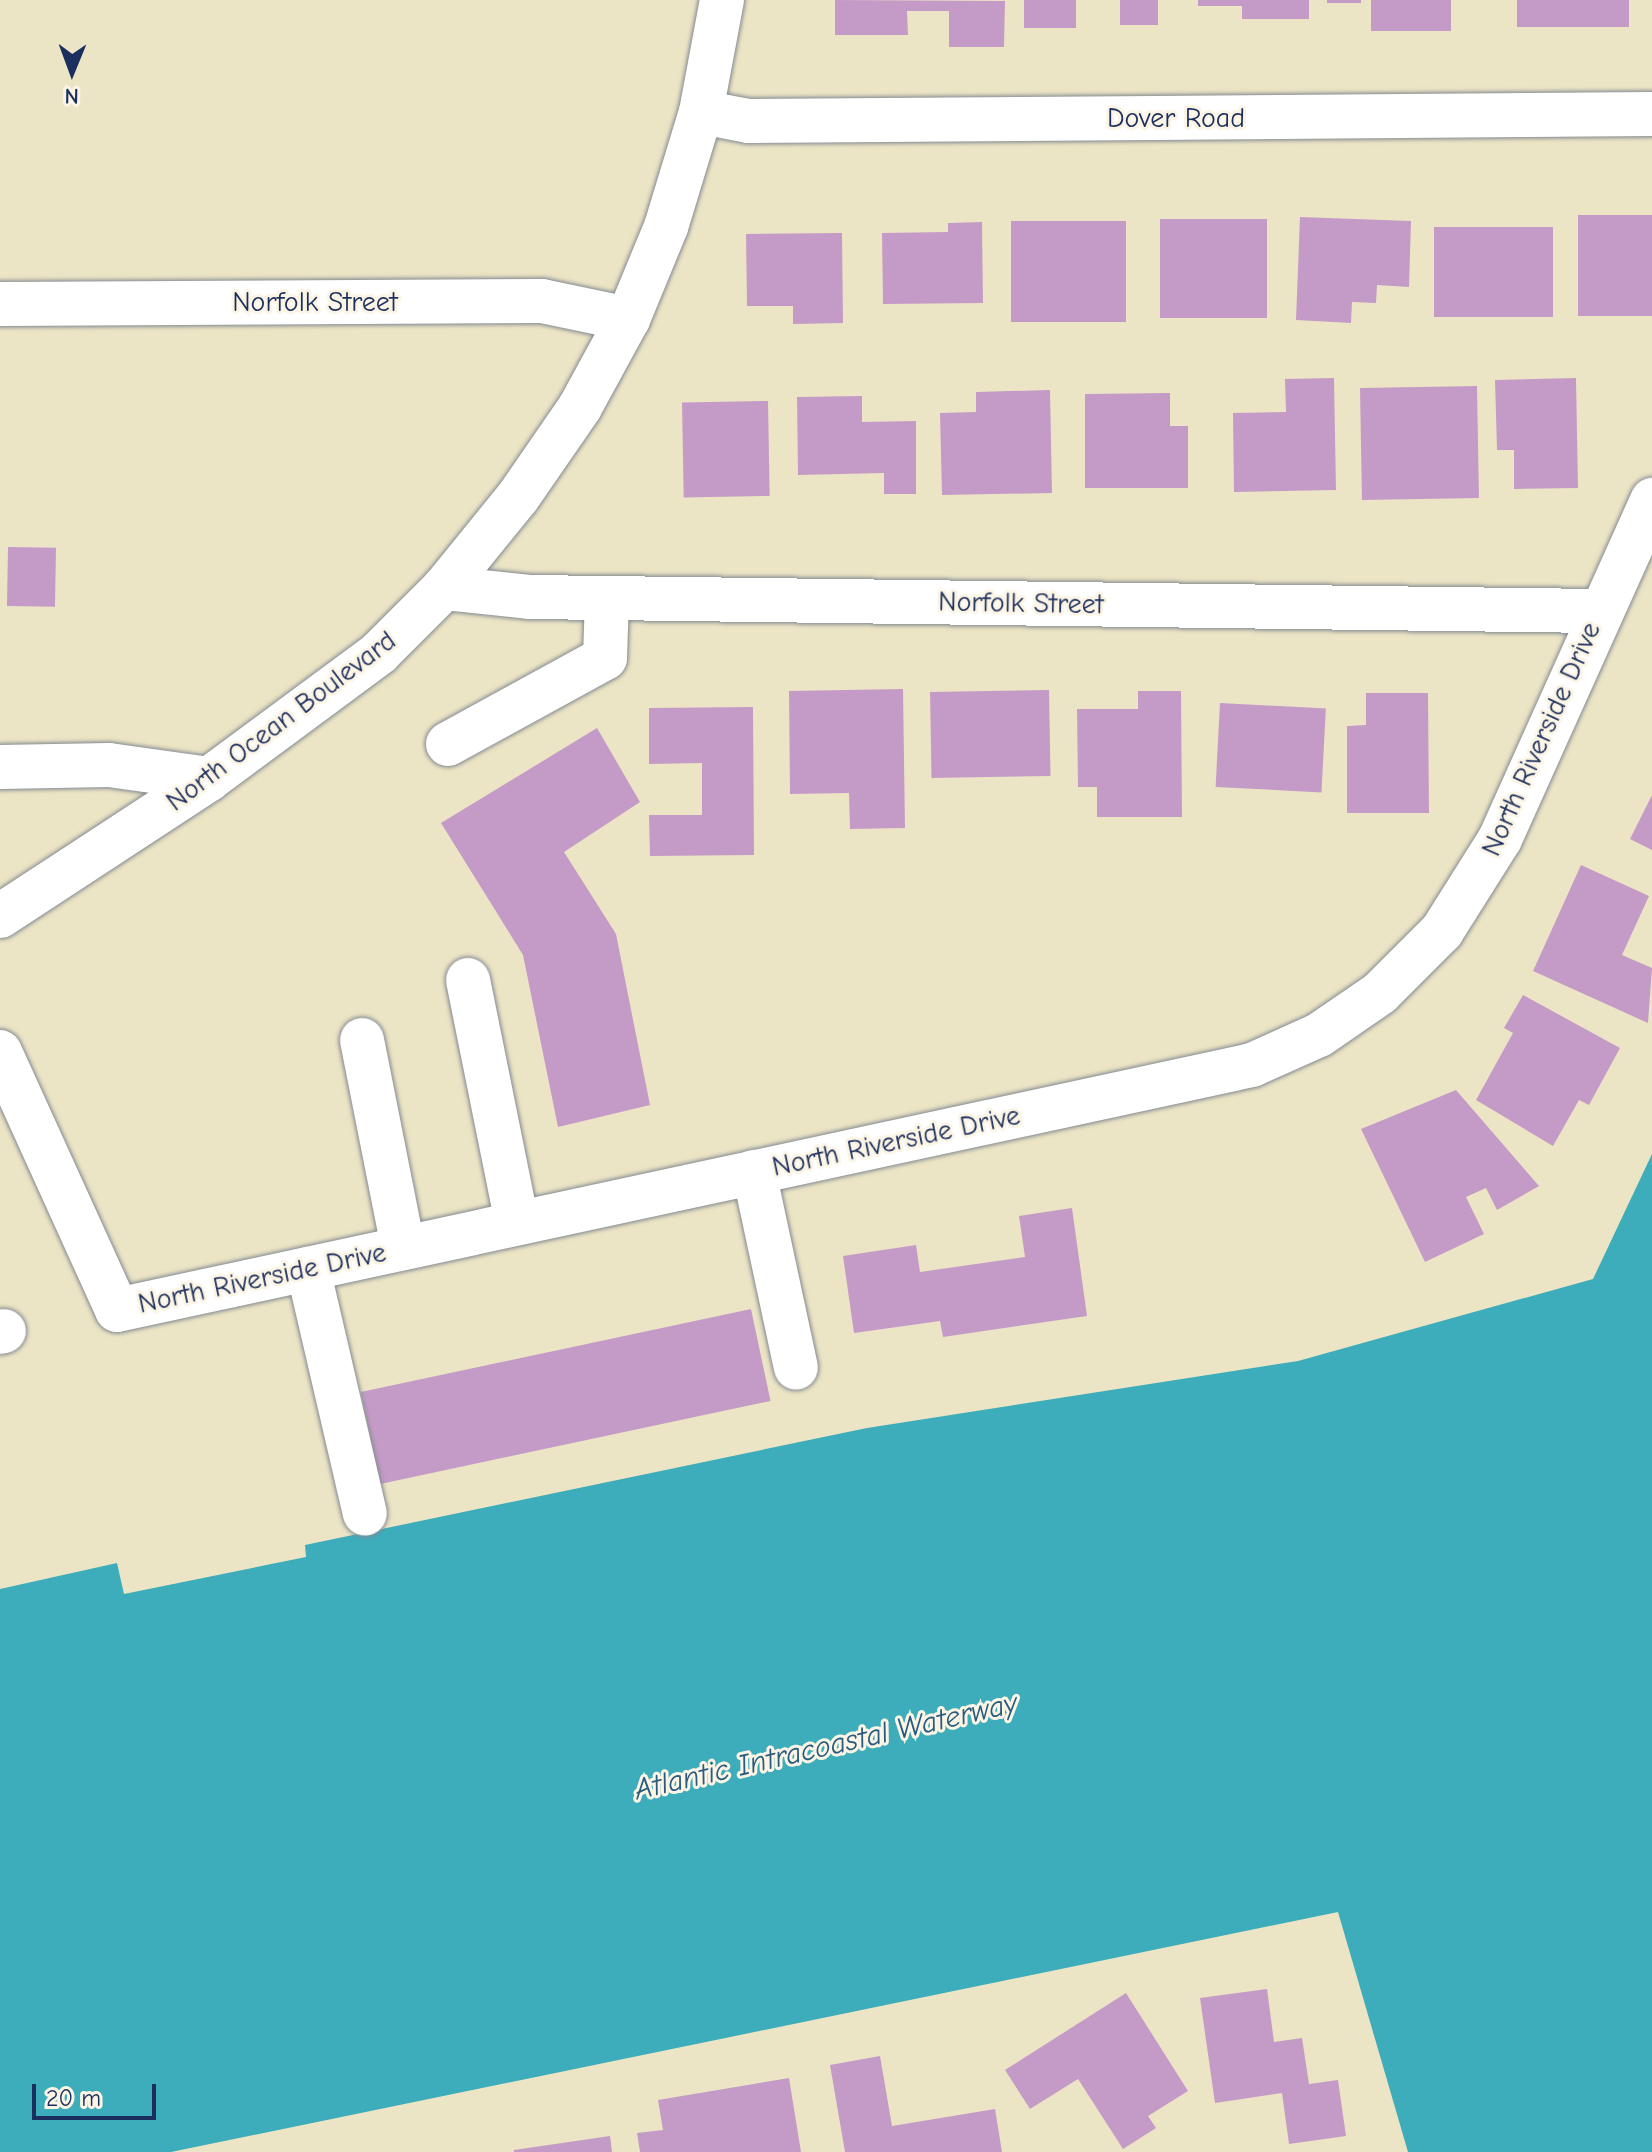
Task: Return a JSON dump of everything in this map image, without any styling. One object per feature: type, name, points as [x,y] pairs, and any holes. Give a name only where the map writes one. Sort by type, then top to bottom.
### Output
[{"type":"street","name":"North Ocean Boulevard","points":[[0,916],[209,779],[379,653],[444,588],[518,497],[580,407],[628,319],[666,227],[701,112],[722,0]]},
{"type":"street","name":"Dover Road","points":[[701,112],[749,121],[1652,114]]},
{"type":"street","name":"Norfolk Street","points":[[0,304],[542,301],[628,319]]},
{"type":"street","name":"North Riverside Drive","points":[[0,1052],[117,1310],[1252,1065],[1319,1035],[1380,993],[1442,931],[1500,839],[1599,611],[1652,500]]},
{"type":"street","name":"Norfolk Street","points":[[444,588],[607,598],[1599,611]]},
{"type":"street","points":[[448,744],[605,658],[607,598]]},
{"type":"street","points":[[0,767],[109,765],[209,779]]},
{"type":"street","points":[[468,980],[517,1223]]},
{"type":"street","points":[[362,1040],[403,1248]]},
{"type":"street","points":[[754,1172],[796,1368]]},
{"type":"street","points":[[308,1269],[365,1513]]},
{"type":"water","name":"Atlantic Intracoastal Waterway","points":[[1652,1154],[1652,2152],[1408,2152],[1338,1912],[171,2152],[0,2152],[0,1589],[117,1563],[124,1594],[306,1557],[305,1545],[867,1428],[1298,1361],[1593,1279]]},
{"type":"building","points":[[835,0],[1005,1],[1004,47],[949,47],[949,11],[907,11],[908,35],[835,35]]},
{"type":"building","points":[[1024,0],[1076,0],[1076,28],[1024,28]]},
{"type":"building","points":[[1120,0],[1158,0],[1158,25],[1120,25]]},
{"type":"building","points":[[1198,0],[1309,0],[1309,19],[1242,19],[1242,6],[1198,6]]},
{"type":"building","points":[[1327,0],[1361,0],[1361,3],[1327,3]]},
{"type":"building","points":[[1371,0],[1451,0],[1451,31],[1371,31]]},
{"type":"building","points":[[1517,0],[1629,0],[1629,27],[1517,27]]},
{"type":"building","points":[[1578,215],[1652,215],[1652,316],[1578,316]]},
{"type":"building","points":[[1300,217],[1411,221],[1409,287],[1377,285],[1376,303],[1352,302],[1351,323],[1296,320]]},
{"type":"building","points":[[1160,219],[1267,219],[1267,318],[1160,318]]},
{"type":"building","points":[[1011,221],[1126,221],[1126,322],[1011,322]]},
{"type":"building","points":[[982,222],[983,303],[883,304],[882,233],[948,232],[948,223]]},
{"type":"building","points":[[1434,227],[1553,227],[1553,317],[1434,317]]},
{"type":"building","points":[[842,233],[843,323],[793,324],[793,306],[747,306],[746,234]]},
{"type":"building","points":[[1334,378],[1336,490],[1234,492],[1233,413],[1286,412],[1285,379]]},
{"type":"building","points":[[1576,378],[1578,488],[1514,489],[1514,450],[1497,450],[1495,380]]},
{"type":"building","points":[[1477,386],[1479,498],[1362,500],[1360,388]]},
{"type":"building","points":[[1050,390],[1052,493],[942,495],[940,413],[976,412],[976,392]]},
{"type":"building","points":[[1170,393],[1170,426],[1188,426],[1188,488],[1085,488],[1085,394]]},
{"type":"building","points":[[862,396],[862,422],[916,421],[916,494],[884,494],[884,473],[798,475],[797,397]]},
{"type":"building","points":[[768,401],[770,496],[684,497],[682,403]]},
{"type":"building","points":[[8,547],[56,548],[55,607],[7,606]]},
{"type":"building","points":[[903,689],[905,828],[850,829],[849,793],[790,794],[789,691]]},
{"type":"building","points":[[1049,690],[1051,776],[932,778],[930,692]]},
{"type":"building","points":[[1138,691],[1181,691],[1182,817],[1097,817],[1097,787],[1078,787],[1077,709],[1138,709]]},
{"type":"building","points":[[1366,693],[1428,693],[1429,813],[1347,813],[1347,726],[1366,725]]},
{"type":"building","points":[[1220,703],[1326,709],[1321,792],[1216,787]]},
{"type":"building","points":[[753,707],[754,855],[650,856],[649,815],[702,815],[702,763],[649,764],[649,708]]},
{"type":"building","points":[[597,728],[640,802],[564,852],[616,934],[650,1105],[558,1127],[523,955],[441,823]]},
{"type":"building","points":[[1652,795],[1652,850],[1630,839]]},
{"type":"building","points":[[1581,865],[1649,896],[1622,955],[1652,968],[1648,1023],[1533,971]]},
{"type":"building","points":[[1523,995],[1620,1048],[1589,1105],[1579,1100],[1553,1146],[1476,1100],[1513,1033],[1504,1028]]},
{"type":"building","points":[[1456,1090],[1539,1186],[1497,1210],[1486,1188],[1466,1197],[1484,1234],[1425,1262],[1361,1129]]},
{"type":"building","points":[[1072,1208],[1087,1316],[943,1337],[940,1321],[854,1333],[843,1256],[916,1245],[920,1272],[1025,1257],[1019,1216]]},
{"type":"building","points":[[751,1309],[771,1401],[380,1484],[361,1392]]},
{"type":"building","points":[[1267,1989],[1274,2042],[1302,2038],[1309,2084],[1338,2080],[1346,2136],[1289,2144],[1282,2093],[1215,2103],[1200,1998]]},
{"type":"building","points":[[1126,1993],[1188,2091],[1148,2116],[1156,2128],[1123,2149],[1078,2079],[1030,2109],[1005,2070]]},
{"type":"building","points":[[880,2056],[892,2126],[995,2109],[1002,2152],[845,2152],[830,2065]]},
{"type":"building","points":[[789,2078],[801,2152],[640,2152],[637,2133],[663,2130],[658,2100]]},
{"type":"building","points":[[610,2136],[612,2152],[514,2152],[514,2150]]}]
